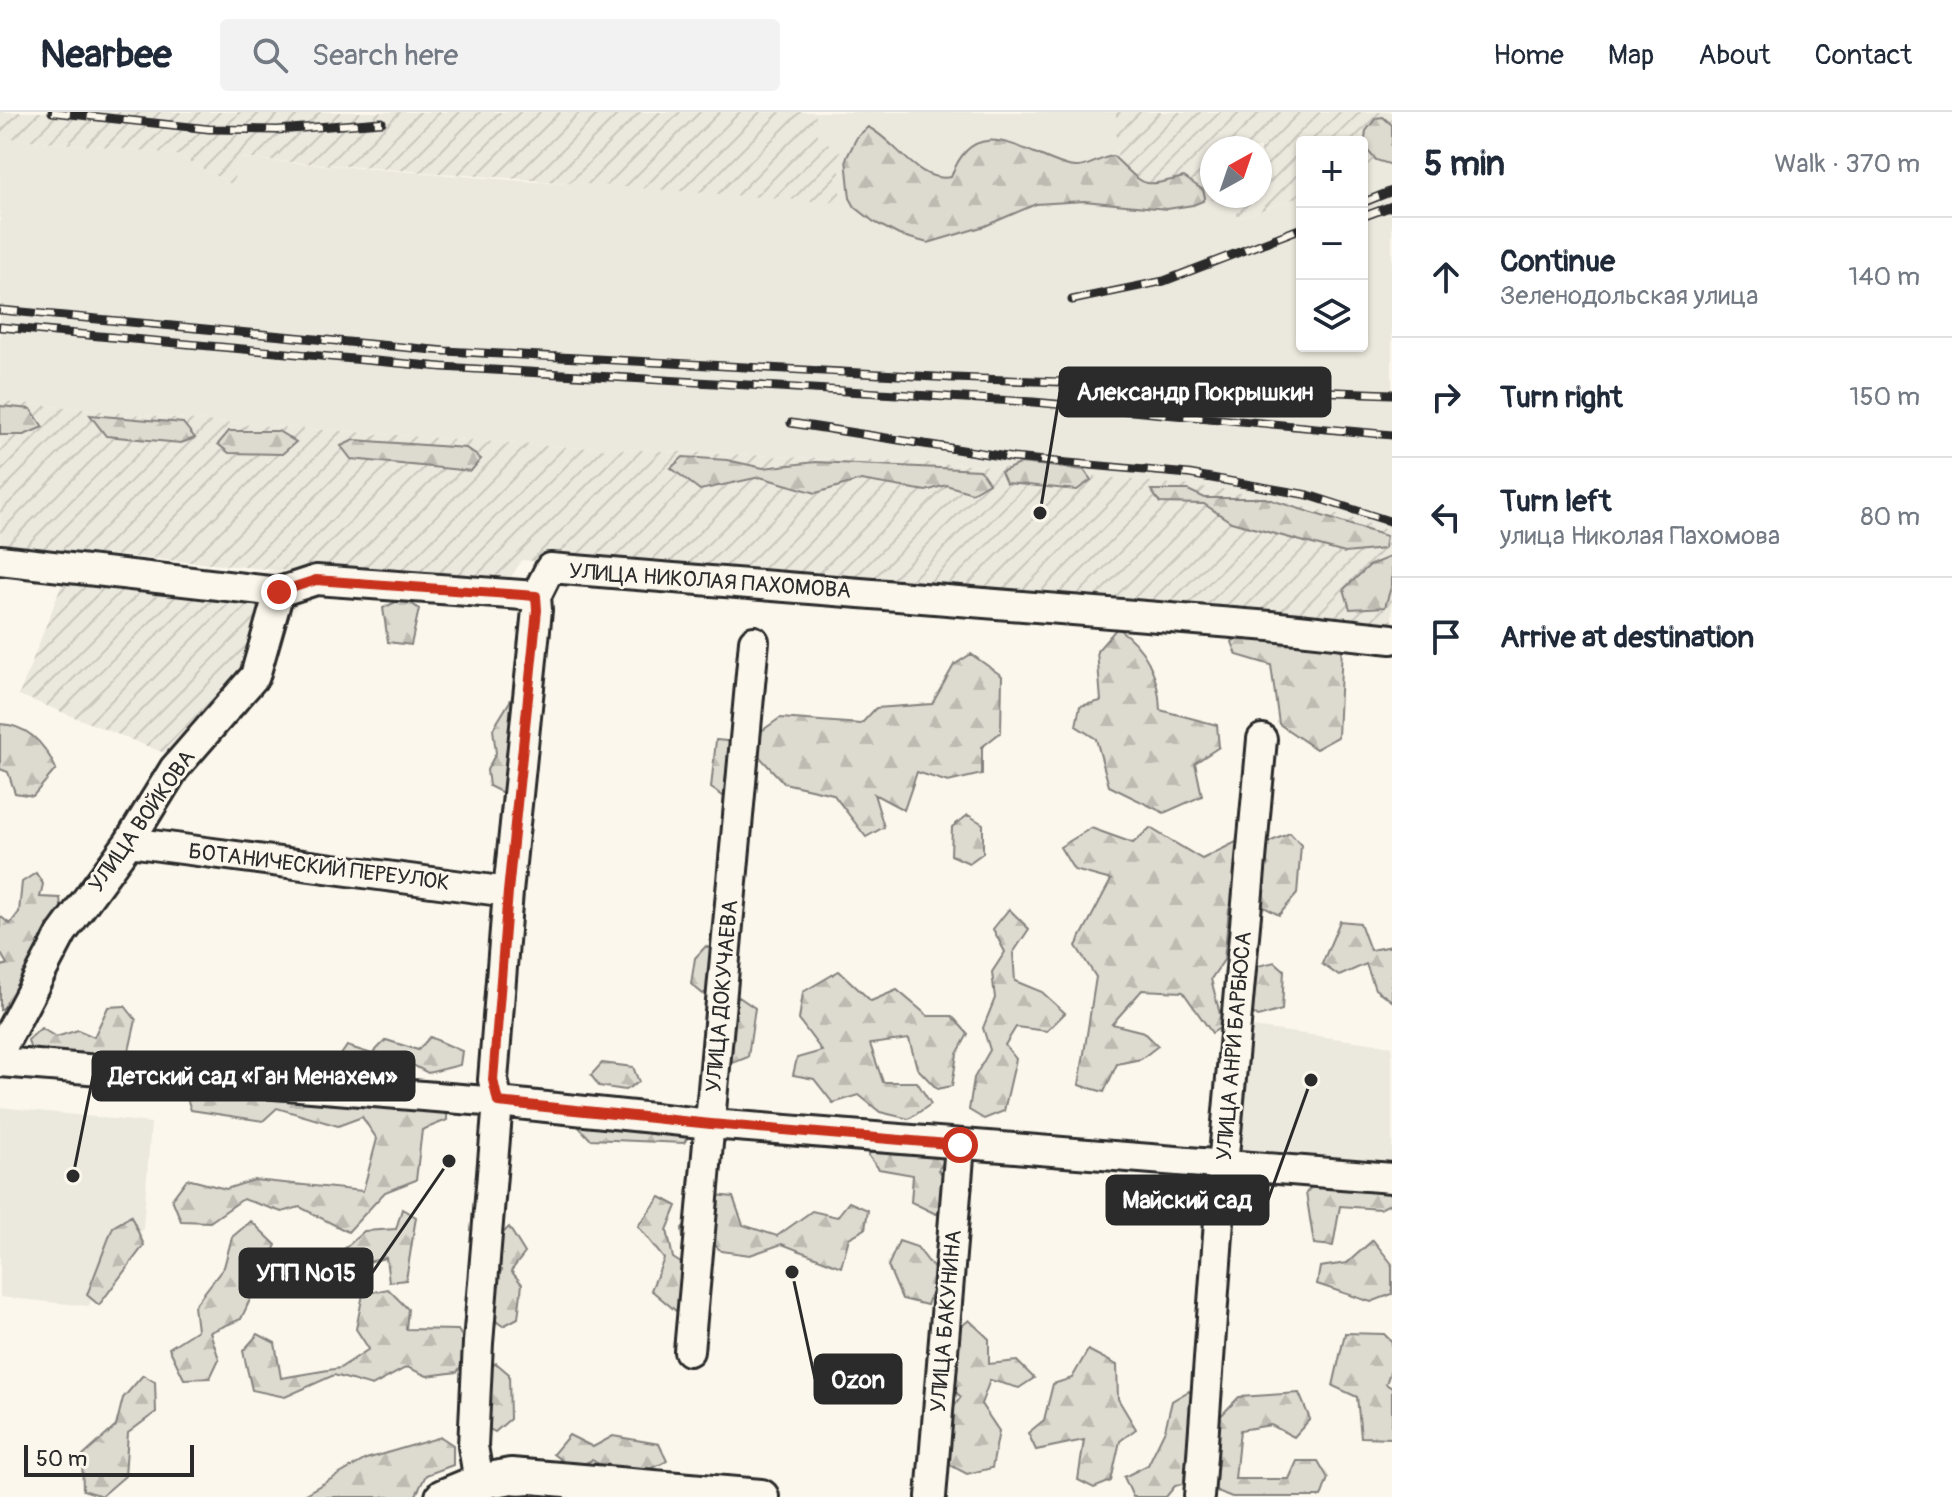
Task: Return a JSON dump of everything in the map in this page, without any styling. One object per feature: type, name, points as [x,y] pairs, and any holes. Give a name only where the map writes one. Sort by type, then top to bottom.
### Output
[{"type":"street","points":[[0,560],[279,592],[316,580],[536,596],[493,1080],[498,1102],[478,1343],[473,1446],[479,1482]]},
{"type":"street","name":"УЛИЦА НИКОЛАЯ ПАХОМОВА","points":[[536,596],[550,568],[1255,625],[1392,639]]},
{"type":"street","name":"УЛИЦА ВОЙКОВА","points":[[0,1051],[62,933],[129,842],[174,769],[255,676],[279,592]]},
{"type":"street","name":"УЛИЦА ДОКУЧАЕВА","points":[[689,1351],[754,641]]},
{"type":"street","name":"УЛИЦА АНРИ БАРБЮСА","points":[[1199,1497],[1223,1166],[1262,739]]},
{"type":"street","name":"БОТАНИЧЕСКИЙ ПЕРЕУЛОК","points":[[129,842],[508,892]]},
{"type":"street","points":[[0,1062],[498,1102],[960,1145],[1392,1178]]},
{"type":"street","name":"УЛИЦА БАКУНИНА","points":[[931,1497],[960,1145]]},
{"type":"street","points":[[443,1497],[479,1482],[511,1476],[761,1497]]},
{"type":"shaded area","points":[[0,112],[815,112],[818,136],[840,152],[840,203],[238,158],[233,185],[175,154],[0,137]]},
{"type":"shaded area","points":[[815,112],[1116,112],[1120,189],[1145,205],[1200,201],[1200,208],[1230,208],[1239,218],[1296,198],[1296,352],[1368,352],[1368,166],[1392,153],[1392,532],[1351,517],[1223,489],[995,466],[549,446],[227,423],[0,401],[0,137],[175,154],[233,185],[237,158],[538,182],[597,183],[817,136]]},
{"type":"shaded area","points":[[1116,112],[1392,112],[1392,153],[1368,166],[1368,136],[1296,136],[1296,198],[1272,206],[1272,136],[1200,136],[1200,201],[1145,205],[1120,189]]},
{"type":"shaded area","points":[[1230,208],[1268,208],[1239,218]]},
{"type":"shaded area","points":[[0,401],[227,423],[549,446],[994,466],[1223,489],[1351,517],[1392,532],[1392,632],[522,560],[503,590],[0,545]]},
{"type":"shaded area","points":[[64,579],[268,601],[254,662],[172,756],[19,695]]},
{"type":"shaded area","points":[[1245,1026],[1392,1046],[1392,1165],[1232,1150]]},
{"type":"shaded area","points":[[0,1107],[151,1123],[143,1229],[88,1306],[0,1297]]},
{"type":"green space","points":[[1383,117],[1392,125],[1392,165],[1376,160],[1368,151],[1366,131],[1376,118]]},
{"type":"green space","points":[[868,127],[917,168],[939,177],[951,177],[961,157],[972,146],[986,141],[1000,141],[1072,167],[1085,166],[1113,156],[1144,182],[1159,183],[1184,177],[1200,188],[1200,202],[1167,209],[1084,201],[1036,204],[985,226],[928,243],[899,235],[874,222],[855,207],[850,198],[846,159],[857,137]]},
{"type":"green space","points":[[0,406],[31,409],[43,427],[24,435],[0,435]]},
{"type":"green space","points":[[90,415],[183,423],[195,438],[181,443],[106,436]]},
{"type":"green space","points":[[229,431],[278,431],[296,442],[282,454],[229,453],[218,444]]},
{"type":"green space","points":[[354,440],[466,448],[481,459],[471,471],[351,459],[341,446]]},
{"type":"green space","points":[[683,457],[727,460],[763,468],[816,462],[980,470],[989,483],[972,493],[946,485],[926,491],[861,480],[816,493],[760,477],[700,490],[671,468]]},
{"type":"green space","points":[[1021,463],[1084,470],[1091,480],[1077,490],[1006,483],[1001,472]]},
{"type":"green space","points":[[1151,490],[1188,490],[1205,498],[1265,498],[1386,536],[1384,549],[1345,553],[1231,522],[1204,504],[1160,503]]},
{"type":"green space","points":[[1392,556],[1392,584],[1385,607],[1350,609],[1344,589],[1370,565]]},
{"type":"green space","points":[[404,598],[419,609],[411,645],[388,642],[383,608]]},
{"type":"green space","points":[[1117,628],[1136,644],[1149,663],[1157,686],[1160,710],[1217,725],[1219,747],[1195,763],[1202,796],[1164,813],[1109,786],[1096,739],[1076,726],[1080,706],[1101,701],[1097,651]]},
{"type":"green space","points":[[1240,633],[1342,646],[1338,737],[1316,749],[1279,724],[1271,665],[1237,655],[1232,642]]},
{"type":"green space","points":[[971,654],[1002,676],[1001,732],[982,747],[982,774],[948,782],[917,772],[904,810],[874,794],[884,827],[866,837],[833,794],[784,783],[756,753],[760,732],[780,718],[861,724],[876,708],[932,704],[954,665]]},
{"type":"green space","points":[[512,698],[524,711],[505,794],[489,786],[487,770],[496,753],[493,729]]},
{"type":"green space","points":[[0,724],[27,732],[41,744],[56,769],[33,796],[15,793],[8,772],[0,769]]},
{"type":"green space","points":[[716,740],[748,743],[746,775],[723,796],[711,788]]},
{"type":"green space","points":[[968,815],[983,824],[983,853],[969,863],[951,855],[952,827]]},
{"type":"green space","points":[[1091,828],[1133,843],[1150,828],[1202,859],[1236,842],[1249,846],[1247,885],[1229,909],[1224,960],[1211,979],[1223,1026],[1212,1033],[1183,992],[1142,990],[1112,1024],[1144,1032],[1158,1046],[1141,1059],[1117,1064],[1104,1092],[1079,1085],[1096,977],[1076,946],[1111,880],[1074,870],[1060,847]]},
{"type":"green space","points":[[1290,833],[1301,845],[1297,894],[1279,915],[1260,905],[1267,843]]},
{"type":"green space","points":[[36,873],[43,884],[40,897],[60,898],[62,914],[47,925],[51,942],[37,967],[22,973],[23,993],[0,1010],[0,967],[7,964],[0,952],[0,916],[10,924],[19,912],[22,882]]},
{"type":"green space","points":[[1009,909],[1029,929],[1013,953],[1015,981],[1042,992],[1065,1013],[1047,1031],[1016,1027],[1005,1045],[1016,1059],[1004,1111],[984,1119],[969,1110],[974,1078],[990,1050],[983,1028],[995,998],[992,972],[1005,952],[993,929]]},
{"type":"green space","points":[[1340,921],[1360,923],[1370,950],[1392,946],[1392,1001],[1375,989],[1366,964],[1339,976],[1322,964]]},
{"type":"green space","points":[[706,946],[720,954],[716,984],[703,994],[691,984],[695,958]]},
{"type":"green space","points":[[1275,962],[1284,970],[1282,1010],[1258,1017],[1243,1005],[1249,968]]},
{"type":"green space","points":[[839,971],[871,1001],[897,990],[928,1016],[952,1016],[968,1034],[957,1054],[952,1086],[937,1089],[917,1068],[909,1039],[870,1044],[883,1082],[917,1082],[931,1104],[909,1119],[880,1112],[859,1095],[833,1103],[814,1079],[793,1075],[797,1058],[822,1051],[799,1020],[803,992]]},
{"type":"green space","points":[[739,997],[755,1008],[748,1057],[733,1063],[720,1055],[725,1009]]},
{"type":"green space","points":[[125,1006],[136,1020],[129,1051],[159,1058],[169,1073],[157,1091],[138,1090],[125,1070],[31,1051],[28,1040],[41,1028],[56,1037],[78,1030],[94,1037],[108,1007]]},
{"type":"green space","points":[[430,1037],[462,1051],[460,1065],[428,1073],[411,1064],[404,1078],[386,1076],[379,1066],[368,1078],[345,1076],[336,1062],[347,1046],[372,1054],[386,1040],[418,1050]]},
{"type":"green space","points":[[602,1063],[633,1067],[639,1082],[625,1090],[599,1086],[591,1075]]},
{"type":"green space","points":[[183,1086],[447,1107],[447,1120],[422,1130],[416,1180],[385,1192],[348,1232],[300,1207],[282,1212],[243,1199],[210,1222],[181,1221],[172,1199],[187,1179],[226,1189],[254,1180],[363,1191],[377,1139],[362,1117],[338,1126],[277,1108],[263,1121],[191,1110]]},
{"type":"green space","points":[[586,1116],[693,1129],[684,1143],[590,1139],[577,1125]]},
{"type":"green space","points":[[878,1145],[948,1156],[938,1170],[954,1184],[952,1205],[936,1214],[911,1202],[913,1175],[879,1169],[868,1155]]},
{"type":"green space","points":[[1319,1178],[1392,1182],[1392,1203],[1380,1209],[1340,1206],[1333,1246],[1314,1244],[1306,1193]]},
{"type":"green space","points":[[715,1195],[733,1197],[743,1225],[777,1236],[812,1211],[837,1217],[849,1202],[868,1210],[865,1229],[849,1238],[841,1267],[782,1244],[750,1255],[721,1251],[709,1239],[684,1246],[682,1228]]},
{"type":"green space","points":[[660,1197],[677,1206],[667,1230],[673,1258],[701,1276],[698,1299],[676,1311],[651,1290],[664,1259],[638,1226]]},
{"type":"green space","points":[[402,1209],[416,1217],[406,1280],[389,1282],[386,1258],[354,1265],[342,1251],[364,1231],[396,1229]]},
{"type":"green space","points":[[131,1216],[144,1245],[99,1305],[87,1295],[113,1227]]},
{"type":"green space","points":[[251,1221],[276,1245],[241,1319],[210,1332],[219,1359],[210,1378],[184,1379],[169,1348],[197,1330],[194,1306],[224,1267],[232,1237]]},
{"type":"green space","points":[[509,1227],[525,1253],[511,1271],[522,1284],[518,1318],[503,1326],[488,1316],[491,1283],[502,1270],[489,1261],[492,1244]]},
{"type":"green space","points":[[1373,1240],[1392,1264],[1392,1294],[1371,1302],[1317,1284],[1320,1267],[1347,1263]]},
{"type":"green space","points":[[899,1241],[917,1247],[938,1274],[927,1305],[902,1299],[888,1266]]},
{"type":"green space","points":[[388,1289],[408,1309],[406,1329],[458,1330],[471,1351],[457,1372],[427,1376],[407,1367],[372,1386],[334,1375],[285,1397],[252,1390],[243,1351],[258,1334],[275,1343],[281,1378],[340,1368],[369,1349],[356,1329],[363,1294]]},
{"type":"green space","points":[[969,1320],[989,1339],[989,1364],[1017,1361],[1034,1378],[1019,1388],[990,1380],[981,1404],[999,1431],[992,1468],[967,1474],[948,1464],[950,1412],[961,1397],[948,1385],[952,1334]]},
{"type":"green space","points":[[1345,1333],[1384,1334],[1392,1342],[1392,1367],[1386,1384],[1392,1388],[1392,1438],[1361,1437],[1357,1397],[1333,1386]]},
{"type":"green space","points":[[1088,1350],[1117,1365],[1118,1399],[1136,1429],[1120,1441],[1111,1481],[1094,1488],[1078,1480],[1084,1440],[1036,1450],[1028,1433],[1044,1420],[1053,1384],[1072,1378]]},
{"type":"green space","points":[[496,1363],[509,1374],[510,1419],[495,1432],[477,1422],[482,1373]]},
{"type":"green space","points":[[143,1375],[155,1382],[156,1412],[128,1433],[125,1476],[102,1496],[83,1490],[82,1457],[116,1426],[123,1398]]},
{"type":"green space","points":[[1189,1391],[1202,1404],[1196,1480],[1175,1486],[1166,1497],[1133,1497],[1124,1477],[1148,1465],[1165,1430],[1172,1401]]},
{"type":"green space","points":[[1299,1393],[1310,1419],[1294,1437],[1271,1425],[1240,1430],[1235,1479],[1289,1479],[1297,1461],[1318,1461],[1328,1478],[1321,1497],[1232,1497],[1207,1487],[1212,1425],[1239,1397]]},
{"type":"green space","points":[[569,1435],[593,1447],[613,1436],[659,1444],[667,1461],[630,1471],[610,1468],[592,1460],[573,1469],[553,1454]]},
{"type":"green space","points":[[441,1437],[453,1445],[453,1465],[426,1475],[415,1497],[300,1497],[366,1459]]},
{"type":"tram line","points":[[493,1497],[530,1494],[564,1497]]},
{"type":"railway","points":[[52,112],[209,129],[277,130],[382,122]]},
{"type":"railway","points":[[1368,201],[1392,191]]},
{"type":"railway","points":[[1368,215],[1392,206]]},
{"type":"railway","points":[[1072,300],[1164,281],[1296,230]]},
{"type":"railway","points":[[0,310],[445,351],[954,378],[1392,394]]},
{"type":"railway","points":[[0,327],[442,367],[1033,402],[1392,435]]},
{"type":"railway","points":[[791,423],[1013,458],[1189,474],[1308,495],[1392,522]]},
{"type":"place","name":"Александр Покрышкин","points":[[1040,513]]},
{"type":"place","name":"Майский сад","points":[[1311,1080]]},
{"type":"place","name":"УПП №15","points":[[449,1161]]},
{"type":"place","name":"Детский сад «Ган Менахем»","points":[[73,1176]]},
{"type":"place","name":"Ozon","points":[[792,1272]]},
{"type":"route","points":[[279,592],[316,580],[536,596],[493,1080],[498,1102],[960,1145]]}]
